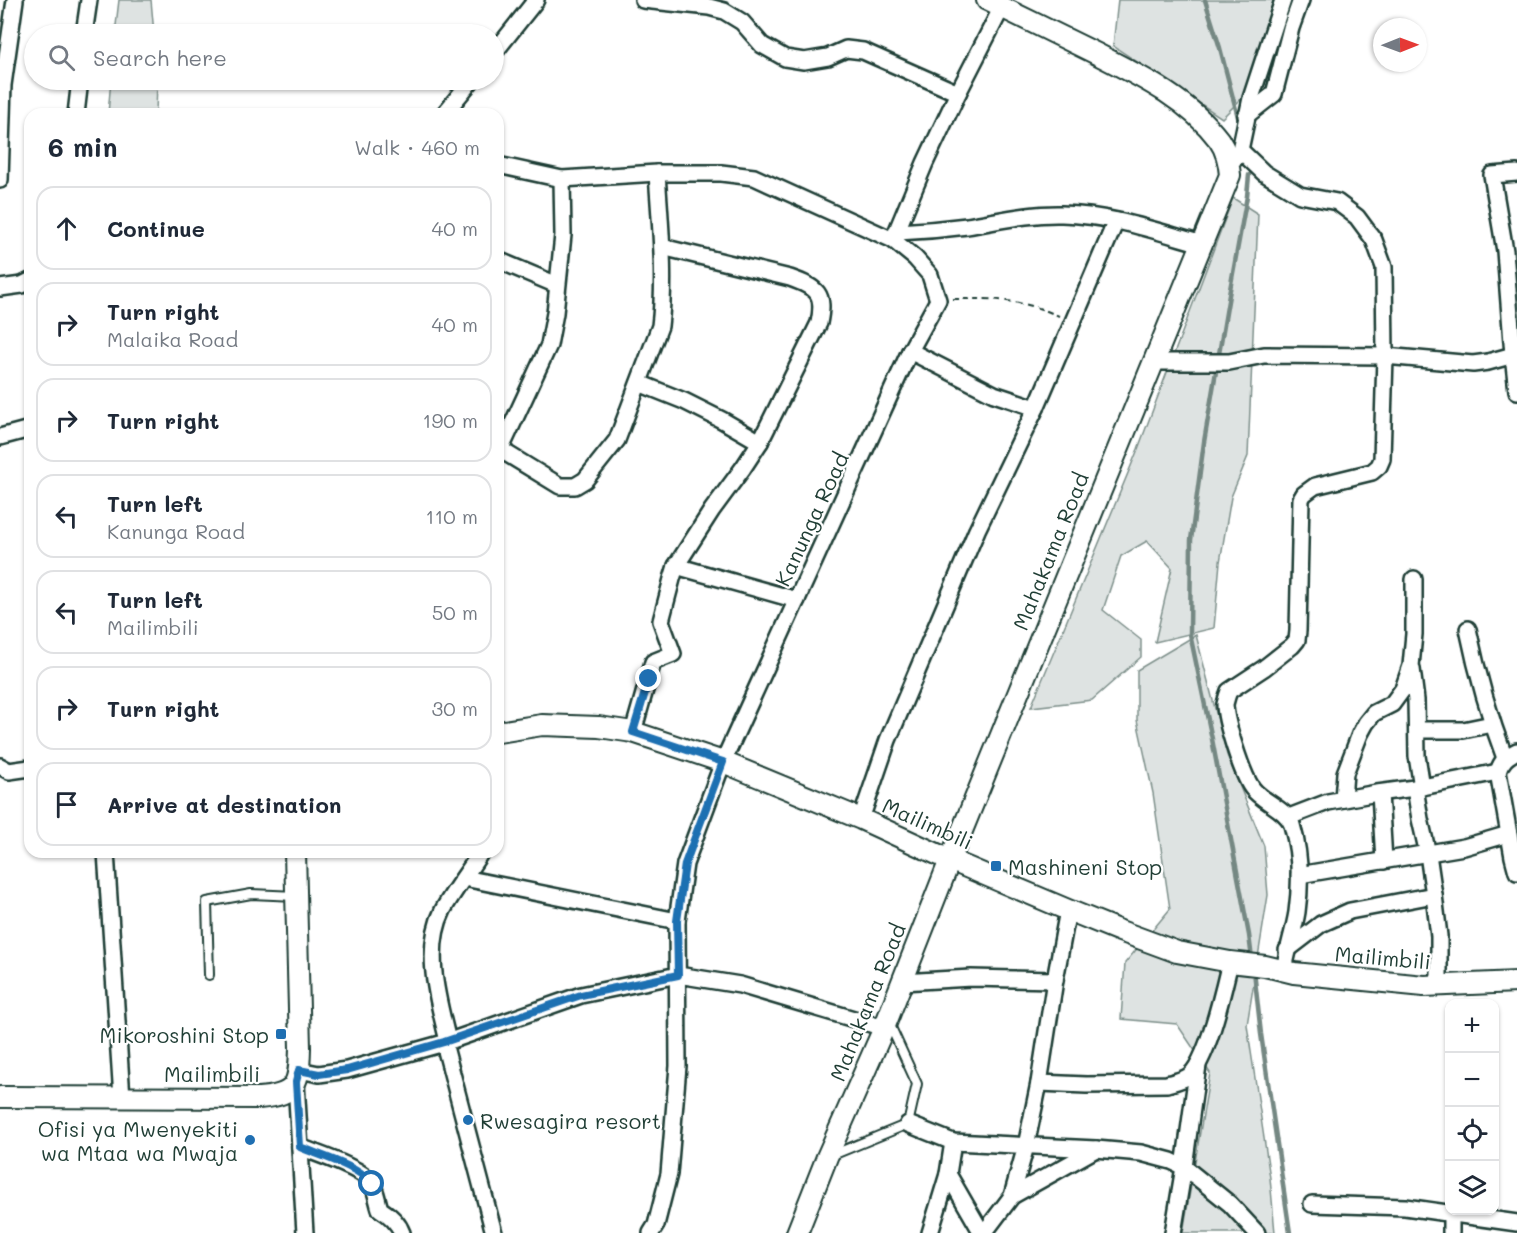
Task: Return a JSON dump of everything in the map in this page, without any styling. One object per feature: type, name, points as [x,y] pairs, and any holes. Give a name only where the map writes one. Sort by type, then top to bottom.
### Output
[{"type":"street","points":[[0,180],[3,85],[15,0]]},
{"type":"street","points":[[85,24],[89,0]]},
{"type":"street","points":[[504,40],[536,0]]},
{"type":"street","points":[[643,0],[709,7],[724,11],[742,22],[762,45],[785,58],[804,61],[828,57],[846,49],[862,51],[958,93]]},
{"type":"street","points":[[1230,175],[1240,150],[1251,98],[1283,0]]},
{"type":"street","points":[[1246,116],[1275,94],[1301,0]]},
{"type":"street","points":[[896,236],[994,4],[1145,78],[1194,113],[1219,140],[1227,156],[1230,175]]},
{"type":"street","points":[[77,108],[79,90]]},
{"type":"street","points":[[449,108],[464,90]]},
{"type":"street","points":[[1240,150],[1264,173],[1300,195],[1337,201],[1357,217],[1374,240],[1384,267],[1385,356],[1382,459],[1379,466],[1372,472],[1314,486],[1304,494],[1301,499],[1297,640],[1293,646],[1264,668],[1229,691],[1226,697],[1229,731],[1251,787],[1264,800],[1288,817],[1296,843],[1299,875],[1297,913],[1281,970]]},
{"type":"street","points":[[504,167],[562,179],[657,173],[721,173],[754,177],[896,236],[930,275],[938,300]]},
{"type":"street","points":[[504,455],[560,486],[575,486],[585,480],[616,440],[660,326],[662,247],[657,173]]},
{"type":"street","points":[[1517,173],[1492,175],[1505,250],[1517,391]]},
{"type":"street","name":"Mahakama Road","points":[[797,1233],[827,1157],[886,1023],[950,860],[1230,175]]},
{"type":"street","points":[[504,441],[549,345],[555,313],[563,234],[562,179]]},
{"type":"street","points":[[896,236],[1010,218],[1060,213],[1087,215],[1116,221],[1202,244]]},
{"type":"street","points":[[861,819],[888,740],[977,530],[1036,408],[1116,221]]},
{"type":"street","points":[[633,732],[653,662],[673,654],[662,621],[676,566],[760,442],[819,323],[821,310],[821,300],[817,292],[790,278],[662,247]]},
{"type":"street","points":[[504,263],[557,285]]},
{"type":"street","points":[[0,288],[24,284]]},
{"type":"street","name":"Kanunga Road","points":[[651,1233],[656,1225],[669,1174],[678,1066],[677,921],[685,864],[723,762],[910,351],[938,300]]},
{"type":"street","points":[[910,351],[994,394],[1036,408]]},
{"type":"street","points":[[1153,362],[1229,362],[1264,355],[1385,356],[1473,364],[1515,354]]},
{"type":"street","points":[[639,383],[684,401],[760,442]]},
{"type":"street","points":[[0,437],[24,431]]},
{"type":"street","points":[[676,566],[797,600]]},
{"type":"street","points":[[1414,579],[1414,634],[1411,666],[1416,700],[1420,819],[1428,854],[1439,936],[1439,986]]},
{"type":"street","points":[[1467,629],[1492,724],[1507,760],[1517,872]]},
{"type":"street","points":[[1343,799],[1345,773],[1360,734],[1374,713],[1392,705],[1403,689],[1411,666]]},
{"type":"street","points":[[1417,730],[1464,730],[1492,724]]},
{"type":"street","name":"Mailimbili","points":[[504,731],[542,725],[599,727],[633,732],[723,762],[861,819],[1068,910],[1178,952],[1281,970],[1424,986],[1517,982]]},
{"type":"street","points":[[1288,817],[1328,802],[1419,788],[1507,760]]},
{"type":"street","points":[[0,766],[9,771],[24,769]]},
{"type":"street","points":[[1380,793],[1384,861]]},
{"type":"street","points":[[1299,875],[1464,847],[1511,823]]},
{"type":"street","points":[[106,858],[122,1098]]},
{"type":"street","points":[[295,858],[297,1076],[305,1233]]},
{"type":"street","points":[[477,858],[444,909],[438,924],[433,966],[446,1042],[494,1233]]},
{"type":"street","points":[[464,878],[677,921]]},
{"type":"street","points":[[1288,949],[1321,924],[1350,911],[1434,895]]},
{"type":"street","points":[[948,1174],[983,1233],[1012,1196],[1026,1146],[1040,1083],[1068,910]]},
{"type":"street","points":[[1173,1233],[1198,1065],[1234,963]]},
{"type":"street","points":[[297,1076],[330,1073],[446,1042],[581,995],[678,975],[740,985],[886,1023]]},
{"type":"street","points":[[902,982],[971,978],[1055,980]]},
{"type":"street","points":[[1040,1083],[1167,1084],[1190,1075],[1198,1065]]},
{"type":"street","name":"Mailimbili","points":[[0,1097],[266,1098],[287,1093],[297,1076]]},
{"type":"street","points":[[908,1124],[953,1142],[1096,1149],[1141,1153],[1171,1161],[1184,1167],[1230,1204],[1257,1233]]},
{"type":"street","points":[[930,1233],[948,1174],[953,1142]]},
{"type":"street","points":[[300,1147],[355,1169],[367,1177],[372,1184],[380,1209],[392,1216],[402,1233]]},
{"type":"street","points":[[1012,1196],[1096,1149]]},
{"type":"street","points":[[1312,1204],[1405,1207],[1445,1213]]},
{"type":"street","points":[[1451,1215],[1451,1233]]},
{"type":"street","points":[[1458,1215],[1517,1223]]},
{"type":"lane","points":[[209,975],[207,902],[251,894],[297,896]]},
{"type":"lane","points":[[827,1157],[908,1124],[916,1084],[886,1023]]},
{"type":"path","points":[[938,300],[986,298],[1006,300],[1073,320]]},
{"type":"shaded area","points":[[119,0],[151,0],[153,24],[116,24]]},
{"type":"shaded area","points":[[1118,0],[1289,0],[1260,80],[1222,118],[1113,46]]},
{"type":"shaded area","points":[[110,90],[157,90],[156,108],[109,108]]},
{"type":"shaded area","points":[[1233,198],[1258,214],[1248,456],[1231,497],[1220,562],[1214,628],[1155,642],[1172,568],[1147,541],[1121,556],[1103,610],[1141,640],[1141,657],[1092,700],[1031,707],[1138,449]]},
{"type":"shaded area","points":[[1196,635],[1227,755],[1264,846],[1268,895],[1247,1025],[1270,1178],[1275,1233],[1183,1233],[1210,1073],[1177,1024],[1121,1019],[1125,963],[1170,909],[1153,793],[1137,720],[1137,670]]},
{"type":"waterway","points":[[1205,0],[1239,121]]},
{"type":"waterway","points":[[1249,175],[1204,442],[1191,540],[1190,634],[1212,739],[1252,959]]},
{"type":"waterway","points":[[1254,971],[1290,1233]]},
{"type":"place","name":"Mashineni Stop","points":[[996,866]]},
{"type":"place","name":"Mikoroshini Stop","points":[[281,1034]]},
{"type":"place","name":"Rwesagira resort","points":[[468,1120]]},
{"type":"place","name":"Ofisi ya Mwenyekiti wa Mtaa wa Mwaja","points":[[250,1140]]},
{"type":"route","points":[[372,1184],[367,1177],[355,1169],[300,1147],[296,1082],[299,1070],[319,1074],[347,1070],[444,1042],[581,995],[678,975],[677,921],[685,864],[723,762],[633,732],[649,679]]}]
